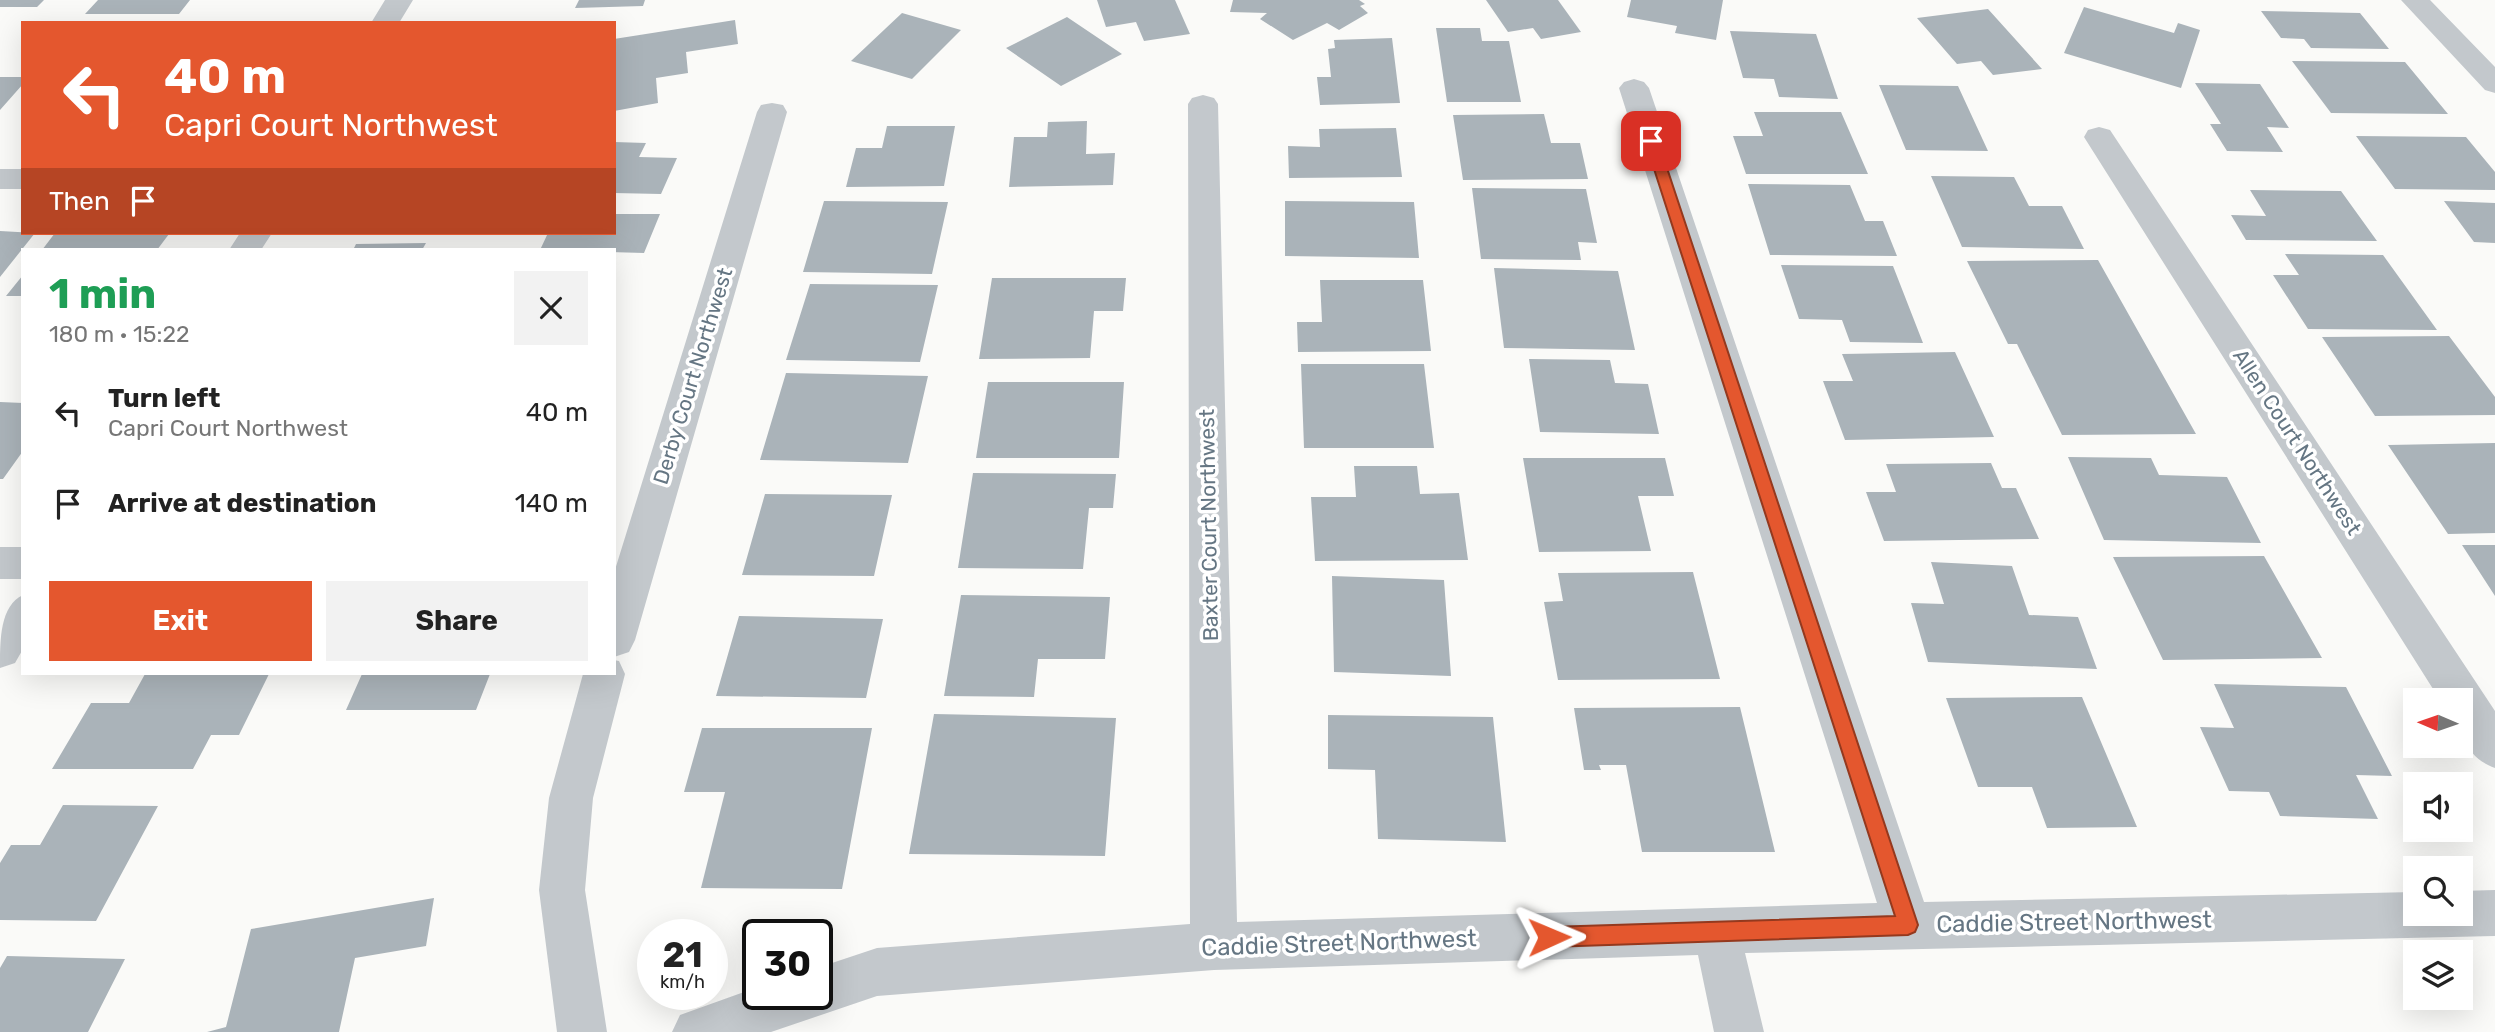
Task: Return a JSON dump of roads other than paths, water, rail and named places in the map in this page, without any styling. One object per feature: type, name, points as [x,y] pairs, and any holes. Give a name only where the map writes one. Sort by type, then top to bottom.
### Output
[{"type":"street","points":[[386,21],[399,0]]},
{"type":"street","points":[[2415,0],[2495,84]]},
{"type":"street","points":[[1634,88],[1908,925]]},
{"type":"street","name":"Baxter Court Northwest","points":[[1203,104],[1214,946]]},
{"type":"street","name":"Derby Court Northwest","points":[[616,633],[772,112]]},
{"type":"street","name":"Allen Court Northwest","points":[[2099,137],[2495,748]]},
{"type":"street","points":[[0,179],[21,179]]},
{"type":"street","points":[[0,563],[21,563]]},
{"type":"street","points":[[0,650],[21,615]]},
{"type":"street","points":[[582,1032],[562,890],[571,798],[604,675]]},
{"type":"street","name":"Caddie Street Northwest","points":[[833,987],[877,972],[1214,946],[1717,933],[1908,925],[2495,913]]},
{"type":"street","points":[[1717,933],[1739,1032]]},
{"type":"street","points":[[697,1032],[764,1010]]}]
